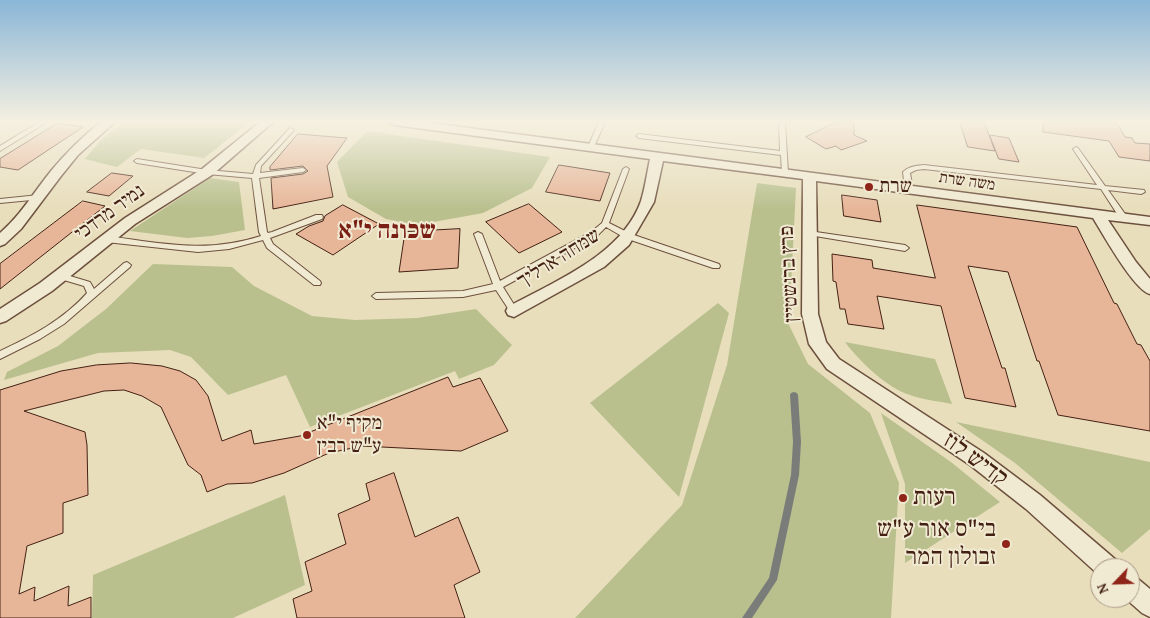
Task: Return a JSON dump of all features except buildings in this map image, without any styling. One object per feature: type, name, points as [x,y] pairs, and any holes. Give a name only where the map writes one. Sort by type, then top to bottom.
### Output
[{"type":"street","points":[[0,241],[13,231],[77,151]]},
{"type":"street","name":"נמיר מרדכי","points":[[0,317],[60,276],[130,221],[207,172],[232,151]]},
{"type":"street","name":"משה שרת","points":[[604,151],[809,176],[1099,216],[1150,221]]},
{"type":"street","name":"שמחה ארליך","points":[[514,311],[599,262],[624,242],[647,202],[657,158]]},
{"type":"street","name":"פרץ ברנשטיין","points":[[809,176],[810,314],[818,344],[833,364]]},
{"type":"street","points":[[1099,216],[1131,266],[1150,289]]},
{"type":"street","name":"קדיש לוז","points":[[833,364],[976,459],[1033,502],[1097,558]]},
{"type":"street","points":[[1140,596],[1150,604]]},
{"type":"lane","points":[[272,151],[258,166],[256,176],[263,232],[270,246],[317,283]]},
{"type":"lane","points":[[766,151],[784,153],[785,173]]},
{"type":"lane","points":[[1077,151],[1124,218]]},
{"type":"lane","points":[[137,160],[207,172],[256,176],[303,170]]},
{"type":"lane","points":[[910,190],[906,172],[914,168],[924,167],[1141,192]]},
{"type":"lane","points":[[376,296],[463,294],[498,286],[594,234],[605,224],[626,169]]},
{"type":"lane","points":[[0,201],[39,197]]},
{"type":"lane","points":[[106,239],[198,249],[223,247],[266,238],[319,217]]},
{"type":"lane","points":[[605,224],[628,236],[716,266]]},
{"type":"lane","points":[[809,233],[905,248]]},
{"type":"lane","points":[[478,234],[498,286],[514,311]]},
{"type":"lane","points":[[0,355],[52,329],[69,317],[128,265]]},
{"type":"lane","points":[[60,276],[87,284],[91,294],[85,302]]},
{"type":"green space","points":[[92,151],[139,151],[117,167],[85,159]]},
{"type":"green space","points":[[154,151],[213,151],[204,158]]},
{"type":"green space","points":[[348,151],[507,151],[550,157],[532,188],[483,213],[417,225],[386,219],[348,197],[337,162]]},
{"type":"green space","points":[[210,178],[239,182],[245,230],[187,238],[130,231]]},
{"type":"green space","points":[[757,183],[796,188],[789,325],[808,364],[870,413],[899,483],[891,618],[575,618],[682,505],[727,365]]},
{"type":"green space","points":[[153,264],[232,267],[254,286],[312,316],[355,320],[417,318],[476,309],[512,345],[494,365],[459,379],[455,371],[310,427],[286,375],[228,395],[191,357],[170,350],[98,353],[4,380],[7,372],[58,346],[106,309]]},
{"type":"green space","points":[[718,303],[729,313],[679,497],[590,403]]},
{"type":"green space","points":[[845,342],[935,359],[952,404],[915,397],[892,386],[866,365]]},
{"type":"green space","points":[[881,413],[951,462],[1000,502],[905,563],[905,484]]},
{"type":"green space","points":[[956,422],[1150,462],[1150,529],[1122,553],[1015,463]]},
{"type":"green space","points":[[285,495],[305,585],[233,618],[92,618],[93,575]]},
{"type":"waterway","points":[[747,618],[773,580],[795,475],[797,442],[794,395]]},
{"type":"place","name":"שרת","points":[[869,187]]},
{"type":"place","name":"מקיף י\"א ע\"ש רבין","points":[[307,435]]},
{"type":"place","name":"רעות","points":[[903,498]]},
{"type":"place","name":"בי\"ס אור ע\"ש זבולון המר","points":[[1006,544]]},
{"type":"district","name":"שכונה י\"א","points":[[387,232]]}]
